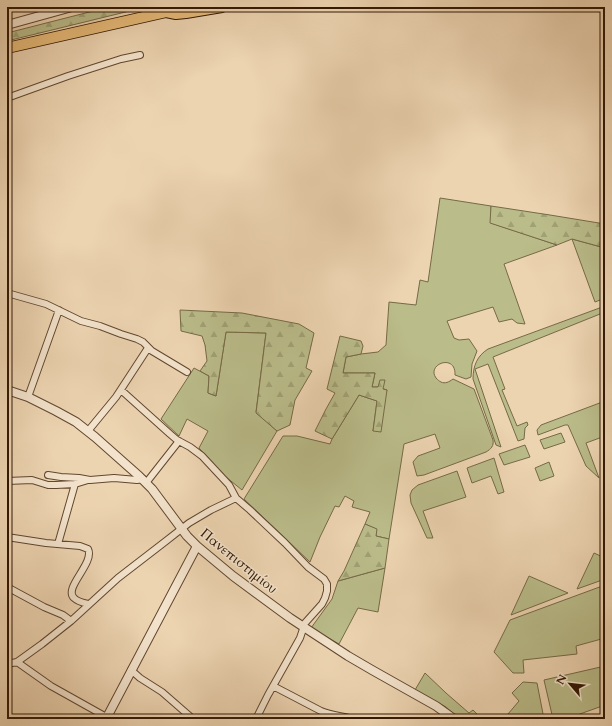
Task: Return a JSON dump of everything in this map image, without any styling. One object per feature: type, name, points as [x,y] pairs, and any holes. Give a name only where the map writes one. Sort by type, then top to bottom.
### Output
[{"type":"highway","points":[[7,48],[170,10],[176,14],[222,7]]},
{"type":"street","points":[[7,25],[72,7]]},
{"type":"street","points":[[7,98],[68,76],[121,59],[140,55]]},
{"type":"street","points":[[7,293],[36,301],[81,321],[137,339],[143,342],[148,348],[187,372]]},
{"type":"street","points":[[28,397],[59,310]]},
{"type":"street","points":[[88,432],[121,390],[148,348]]},
{"type":"street","name":"Πανεπιστημίου","points":[[7,390],[41,403],[68,417],[88,432],[144,481],[181,529],[197,546],[233,576],[304,627],[366,666],[436,706],[454,719]]},
{"type":"street","points":[[121,390],[164,430],[206,460],[229,485],[236,498],[276,534],[308,567],[322,577],[326,582],[327,591],[322,604],[307,621],[300,638],[256,719]]},
{"type":"street","points":[[7,481],[32,480],[52,485],[76,484],[90,480],[114,478],[144,481],[179,441]]},
{"type":"street","points":[[48,475],[61,478],[79,478],[90,480]]},
{"type":"street","points":[[58,544],[76,484]]},
{"type":"street","points":[[7,663],[18,662],[71,621],[118,578],[199,516],[236,498]]},
{"type":"street","points":[[7,537],[42,543],[84,547],[88,550],[87,561],[75,583],[72,595],[80,601],[89,604]]},
{"type":"street","points":[[18,662],[50,686],[108,718],[131,670],[197,546]]},
{"type":"street","points":[[7,586],[71,621]]},
{"type":"street","points":[[131,670],[140,678],[162,692],[193,719]]},
{"type":"street","points":[[273,686],[325,716],[353,719]]},
{"type":"street","points":[[439,719],[447,714]]},
{"type":"green space","points":[[109,7],[146,7],[7,41],[7,33]]},
{"type":"green space","points":[[440,198],[491,206],[491,223],[557,245],[504,264],[525,324],[517,323],[512,319],[499,322],[493,307],[447,321],[454,338],[459,340],[469,339],[477,351],[472,364],[471,377],[466,379],[455,375],[454,368],[451,364],[447,363],[438,365],[434,373],[436,378],[441,382],[444,383],[453,379],[474,389],[493,440],[493,446],[486,452],[424,475],[417,476],[413,462],[418,456],[440,448],[435,434],[404,444],[389,539],[376,536],[376,529],[365,524],[370,512],[352,507],[354,501],[345,496],[339,507],[335,506],[310,562],[244,499],[283,436],[297,436],[330,444],[359,395],[377,401],[373,431],[387,390],[372,387],[375,373],[343,373],[346,357],[378,352],[386,345],[389,302],[416,305],[420,280],[428,282]]},
{"type":"green space","points":[[491,206],[605,224],[605,248],[572,239],[557,245],[490,223]]},
{"type":"green space","points":[[572,239],[605,248],[605,298],[595,302]]},
{"type":"green space","points":[[605,306],[605,312],[493,357],[505,389],[502,390],[517,426],[527,422],[528,425],[525,428],[524,439],[518,441],[488,364],[475,369],[501,447],[496,445],[473,379],[474,370],[478,358],[488,349]]},
{"type":"green space","points":[[180,310],[242,313],[299,324],[314,333],[306,368],[312,371],[295,400],[290,425],[277,431],[256,413],[266,333],[226,332],[216,396],[208,393],[209,376],[200,371],[207,361],[202,336],[181,331]]},
{"type":"green space","points":[[226,332],[266,333],[256,412],[277,431],[242,490],[226,477],[199,448],[208,431],[187,419],[179,436],[161,419],[194,368],[209,376],[208,393],[216,396]]},
{"type":"green space","points":[[340,336],[361,341],[363,346],[361,354],[346,357],[343,373],[375,373],[372,387],[378,387],[380,380],[385,380],[383,389],[387,390],[381,432],[373,431],[377,401],[359,395],[332,439],[315,431],[335,393],[327,389]]},
{"type":"green space","points":[[605,401],[605,436],[586,443],[599,478],[586,466],[568,425],[538,435],[537,430],[541,425]]},
{"type":"green space","points":[[561,433],[565,442],[544,449],[540,440]]},
{"type":"green space","points":[[525,445],[530,457],[504,465],[499,454]]},
{"type":"green space","points":[[494,458],[504,492],[498,494],[491,476],[472,483],[467,468]]},
{"type":"green space","points":[[549,462],[554,476],[540,481],[535,468]]},
{"type":"green space","points":[[457,471],[466,497],[423,511],[433,538],[427,538],[411,503],[410,495],[412,490],[418,485]]},
{"type":"green space","points":[[365,524],[377,529],[376,536],[389,539],[385,568],[338,581],[344,571]]},
{"type":"green space","points":[[594,553],[605,558],[605,579],[577,589]]},
{"type":"green space","points":[[385,568],[378,612],[358,608],[339,644],[311,628],[332,599],[338,581]]},
{"type":"green space","points":[[529,576],[568,593],[511,615]]},
{"type":"green space","points":[[605,585],[605,638],[576,646],[577,654],[523,660],[524,673],[513,673],[494,652],[510,620]]},
{"type":"green space","points":[[605,666],[605,705],[566,719],[553,719],[544,680]]},
{"type":"green space","points":[[425,673],[469,713],[473,710],[482,719],[459,719],[446,707],[415,690]]},
{"type":"green space","points":[[523,682],[537,683],[544,719],[495,719],[500,714],[503,718],[519,701],[512,693]]}]
